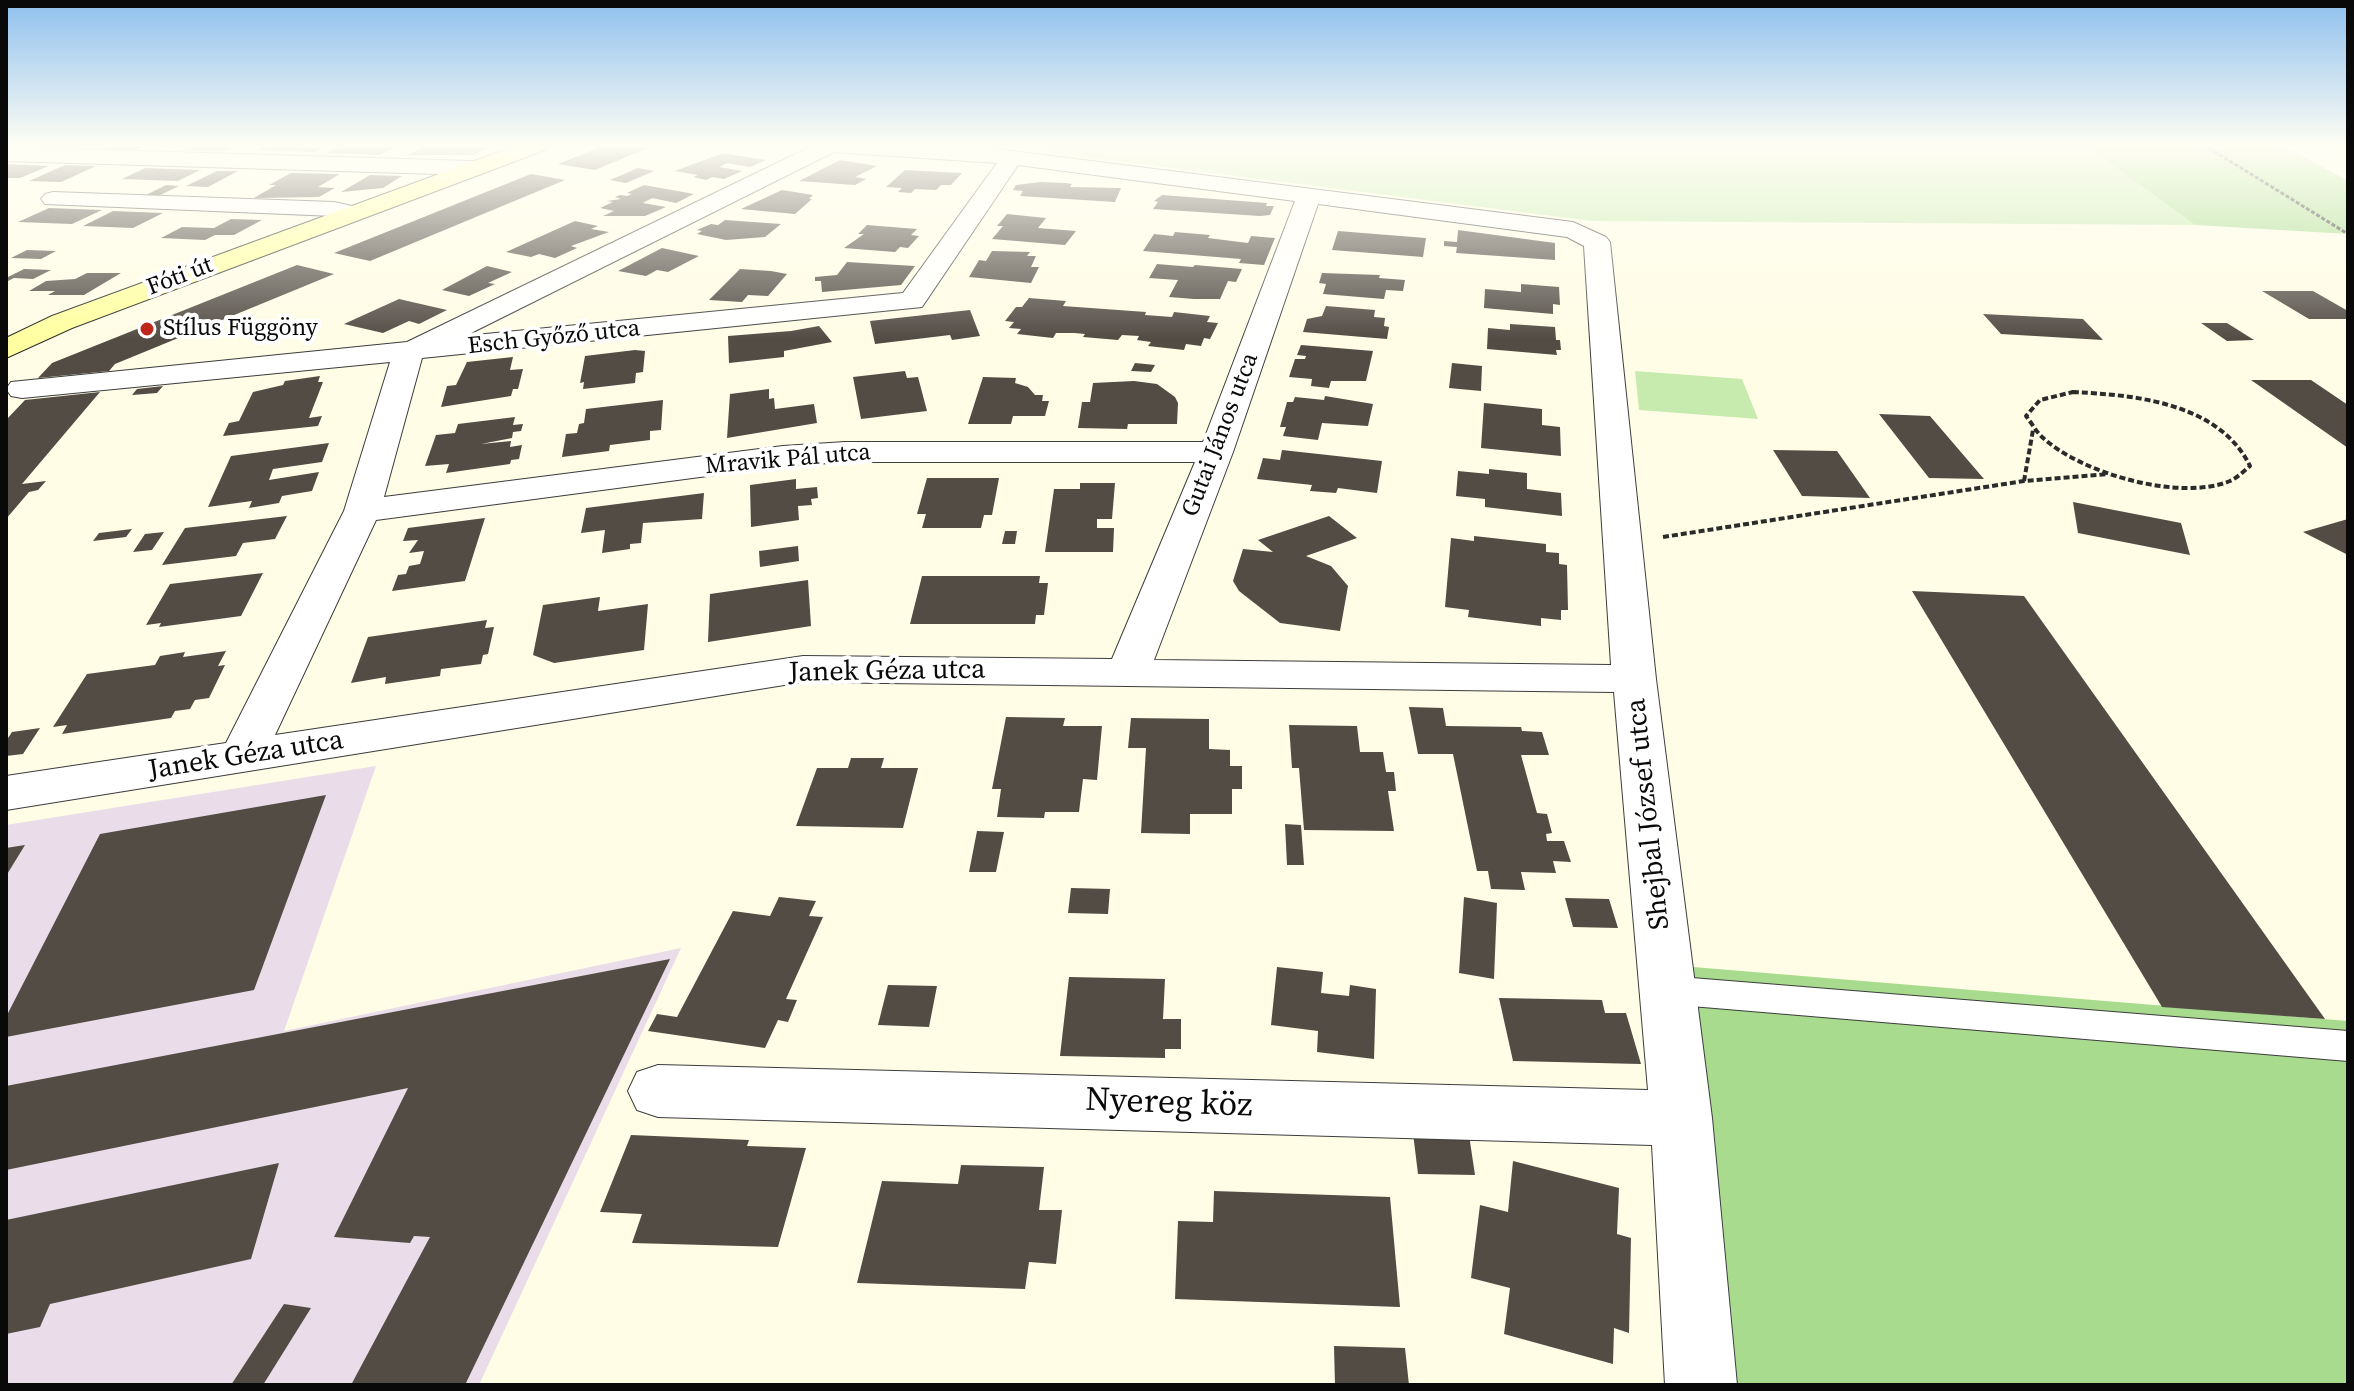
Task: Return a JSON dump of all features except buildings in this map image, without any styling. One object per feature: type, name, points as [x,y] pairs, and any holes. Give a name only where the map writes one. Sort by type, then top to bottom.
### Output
[{"type":"main road","name":"Fóti út","points":[[6,349],[62,322],[360,210]]},
{"type":"street","points":[[338,210],[352,213]]},
{"type":"street","points":[[242,757],[362,511],[408,353],[700,210]]},
{"type":"street","name":"Esch Győző utca","points":[[22,389],[912,301],[976,210]]},
{"type":"street","name":"Gutai János utca","points":[[1128,672],[1216,452],[1304,210]]},
{"type":"street","name":"Shejbal József utca","points":[[1417,210],[1573,230],[1597,242],[1634,679],[1681,1118],[1701,1385]]},
{"type":"street","name":"Mravik Pál utca","points":[[362,511],[783,456],[845,452],[1216,452]]},
{"type":"street","name":"Janek Géza utca","points":[[6,793],[803,669],[1634,679]]},
{"type":"street","name":"Nyereg köz","points":[[658,1091],[1681,1118]]},
{"type":"lane","points":[[1667,990],[2348,1046]]},
{"type":"path","points":[[2309,210],[2348,234]]},
{"type":"path","points":[[2073,392],[2139,398],[2195,416],[2231,435],[2247,451],[2250,466],[2241,478],[2219,485],[2175,485],[2111,473],[2063,453],[2033,430],[2026,416],[2032,404],[2048,396],[2073,392]]},
{"type":"path","points":[[2024,481],[2033,430]]},
{"type":"path","points":[[1623,545],[2024,481],[2111,473]]},
{"type":"shaded area","points":[[376,766],[284,1031],[681,948],[479,1385],[6,1385],[6,825]]},
{"type":"green space","points":[[1504,210],[2174,210],[2195,225],[1592,221]]},
{"type":"green space","points":[[2174,210],[2348,210],[2348,234],[2195,225]]},
{"type":"green space","points":[[1635,371],[1742,379],[1758,419],[1639,410]]},
{"type":"green space","points":[[1693,967],[2348,1021],[2348,1385],[1734,1385]]},
{"type":"place","name":"Stílus Függöny","points":[[147,329]]}]
